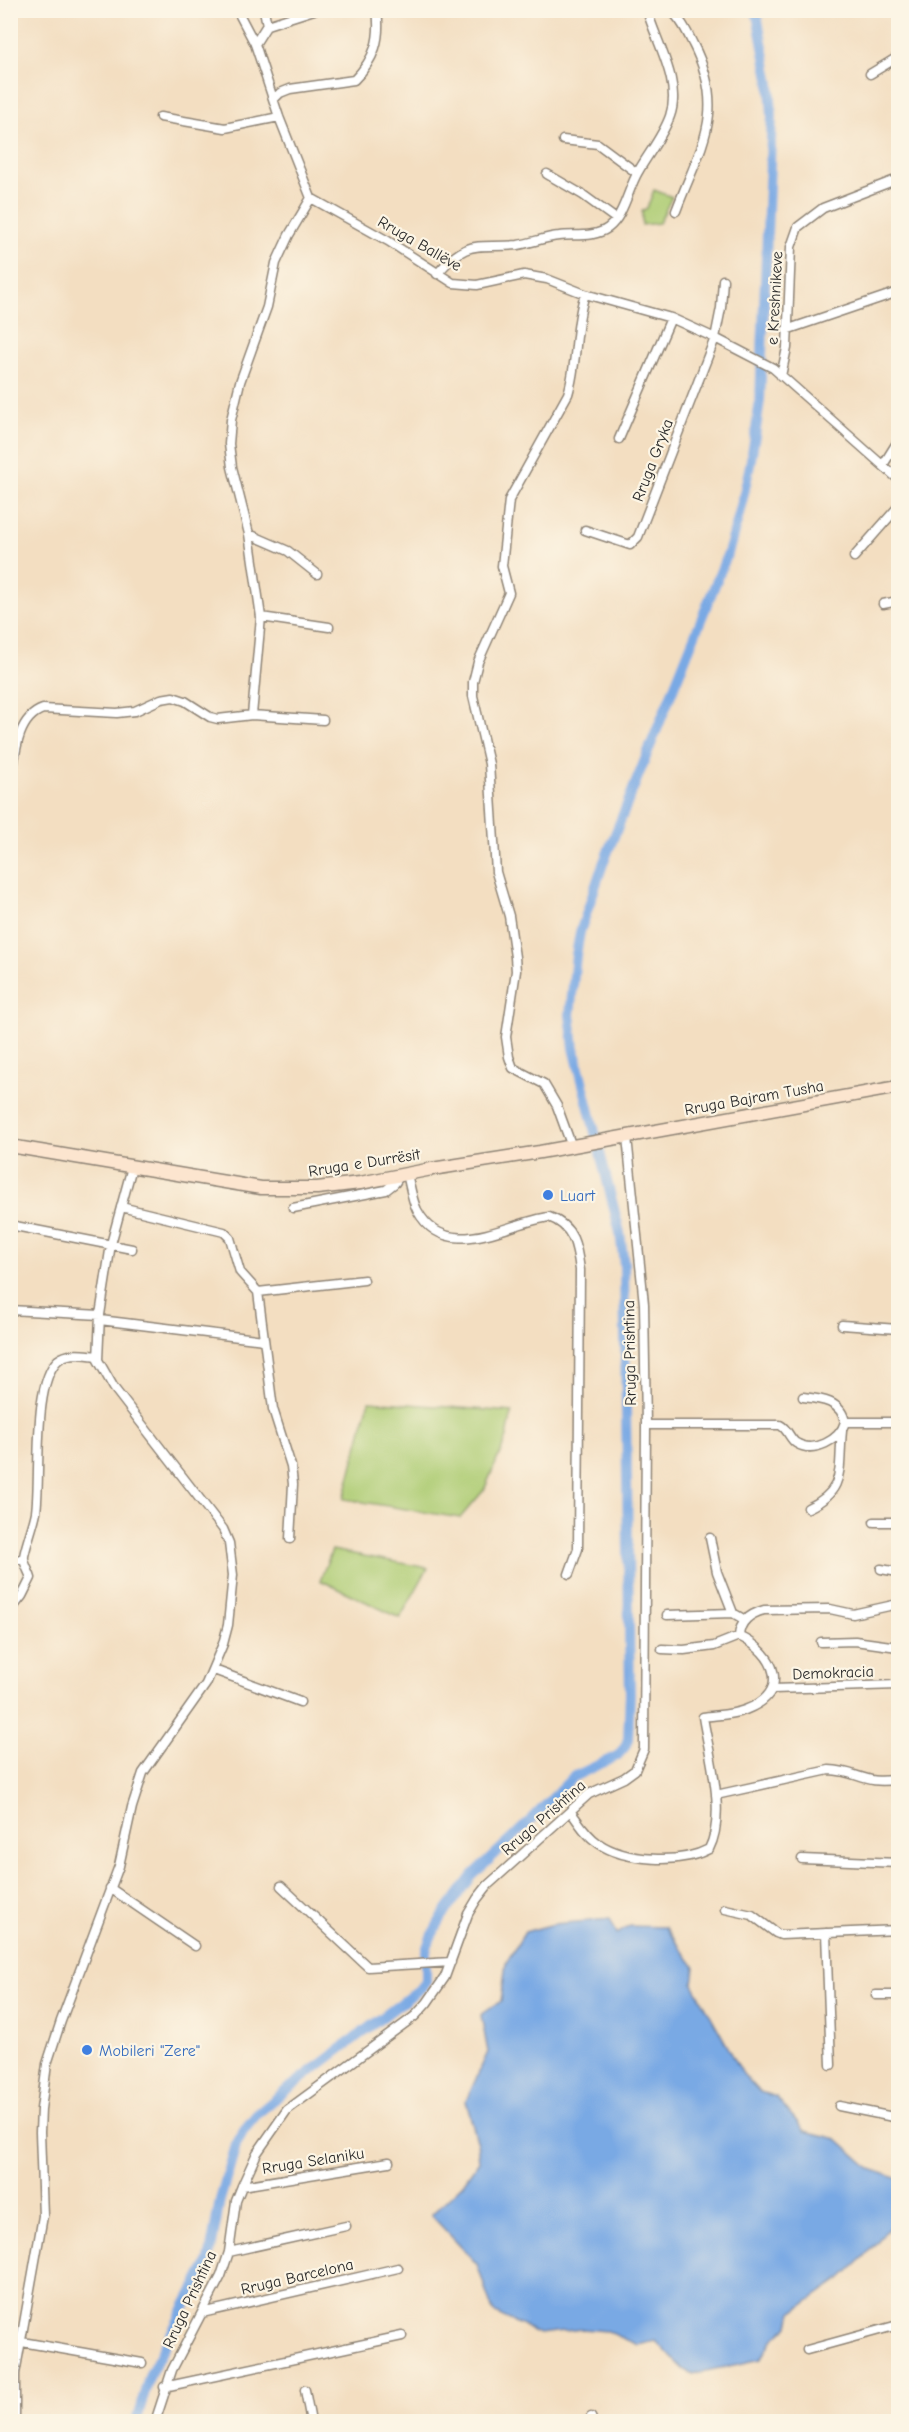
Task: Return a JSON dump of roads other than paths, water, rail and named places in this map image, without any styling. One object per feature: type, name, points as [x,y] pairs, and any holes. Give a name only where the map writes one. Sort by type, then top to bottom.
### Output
[{"type":"main road","name":"Rruga Bajram Tusha","points":[[621,1138],[898,1087]]},
{"type":"main road","name":"Rruga e Durrësit","points":[[10,1146],[261,1188],[288,1189],[360,1183],[621,1138]]},
{"type":"street","points":[[237,10],[255,44],[279,117],[311,198],[289,235],[276,263],[267,308],[240,382],[231,420],[229,444],[232,467],[249,534],[261,617],[252,715]]},
{"type":"street","points":[[264,10],[267,25]]},
{"type":"street","points":[[255,44],[267,25],[314,10]]},
{"type":"street","points":[[274,99],[280,93],[290,89],[346,83],[354,80],[367,64],[378,41],[379,27],[376,10]]},
{"type":"street","points":[[437,274],[452,258],[467,248],[480,245],[522,244],[559,236],[587,235],[600,232],[616,219],[637,173],[669,119],[673,98],[669,74],[646,10]]},
{"type":"street","points":[[670,10],[682,23],[699,56],[708,81],[711,108],[707,132],[676,211]]},
{"type":"street","points":[[870,74],[898,57]]},
{"type":"street","points":[[160,117],[225,128],[279,117]]},
{"type":"street","points":[[563,140],[598,144],[637,173]]},
{"type":"street","points":[[547,174],[583,195],[616,219]]},
{"type":"street","name":"e Kreshnikeve","points":[[781,375],[787,348],[791,247],[798,227],[823,208],[898,179]]},
{"type":"street","name":"Rruga Ballëve","points":[[311,198],[388,241],[453,283],[477,285],[524,275],[535,276],[585,294],[671,318],[715,338],[773,368],[898,479]]},
{"type":"street","points":[[715,338],[721,308],[723,280]]},
{"type":"street","points":[[786,330],[898,291]]},
{"type":"street","points":[[574,1146],[557,1106],[544,1084],[513,1068],[508,1057],[506,1037],[516,971],[515,957],[509,916],[496,872],[489,764],[473,696],[473,682],[478,662],[509,593],[502,566],[509,500],[568,394],[573,376],[580,307],[585,294]]},
{"type":"street","points":[[619,439],[671,318]]},
{"type":"street","name":"Rruga Gryka","points":[[585,530],[624,544],[630,545],[635,542],[715,338]]},
{"type":"street","points":[[883,465],[898,441]]},
{"type":"street","points":[[854,556],[898,507]]},
{"type":"street","points":[[249,534],[288,551],[316,573]]},
{"type":"street","points":[[883,604],[898,601]]},
{"type":"street","points":[[261,617],[329,627]]},
{"type":"street","points":[[10,788],[23,728],[34,712],[43,709],[117,713],[135,711],[161,699],[173,697],[218,719],[252,715],[323,720]]},
{"type":"street","name":"Rruga Prishtina","points":[[155,2421],[164,2387],[220,2276],[229,2252],[236,2201],[242,2186],[257,2152],[287,2110],[415,2016],[438,1989],[477,1899],[488,1885],[590,1794],[624,1778],[635,1770],[644,1749],[646,1425],[644,1304],[621,1138]]},
{"type":"street","points":[[15,2421],[13,2390],[43,2216],[40,2121],[47,2064],[119,1866],[132,1807],[143,1773],[214,1670],[223,1644],[233,1575],[229,1543],[209,1509],[114,1388],[100,1366],[98,1356],[100,1318],[111,1244],[132,1167]]},
{"type":"street","points":[[293,1208],[386,1190],[403,1175],[417,1209],[428,1225],[443,1235],[461,1239],[549,1217],[559,1220],[572,1235],[580,1269],[578,1549],[569,1574]]},
{"type":"street","points":[[121,1207],[224,1232],[230,1238],[240,1272],[258,1292],[273,1409],[292,1475],[290,1539]]},
{"type":"street","points":[[10,1225],[132,1249]]},
{"type":"street","points":[[258,1292],[364,1280]]},
{"type":"street","points":[[10,1310],[100,1318],[264,1340]]},
{"type":"street","points":[[842,1325],[898,1329]]},
{"type":"street","points":[[10,1611],[22,1596],[31,1578],[24,1558],[35,1512],[42,1398],[48,1374],[65,1356],[98,1356]]},
{"type":"street","points":[[803,1397],[830,1401],[843,1414],[837,1481],[833,1492],[824,1501],[808,1508]]},
{"type":"street","points":[[646,1425],[780,1425],[784,1426],[796,1442],[809,1446],[830,1441],[843,1427],[898,1422]]},
{"type":"street","points":[[874,1522],[898,1522]]},
{"type":"street","points":[[710,1538],[717,1572],[733,1612],[745,1620]]},
{"type":"street","points":[[10,1560],[24,1558]]},
{"type":"street","points":[[881,1569],[898,1572]]},
{"type":"street","points":[[662,1649],[684,1650],[714,1646],[739,1636],[740,1626],[745,1620],[756,1612],[764,1610],[830,1609],[853,1614],[898,1604]]},
{"type":"street","points":[[667,1615],[733,1612]]},
{"type":"street","name":"Demokracia","points":[[739,1636],[754,1645],[770,1663],[775,1674],[773,1689],[898,1685]]},
{"type":"street","points":[[821,1642],[855,1641],[898,1647]]},
{"type":"street","points":[[214,1670],[300,1702]]},
{"type":"street","points":[[571,1812],[592,1838],[611,1850],[630,1856],[685,1858],[699,1855],[709,1849],[714,1839],[716,1795],[703,1717],[744,1711],[762,1702],[773,1689]]},
{"type":"street","points":[[716,1795],[829,1770],[843,1770],[869,1781],[882,1782],[898,1779]]},
{"type":"street","points":[[802,1859],[898,1863]]},
{"type":"street","points":[[281,1886],[368,1967],[451,1962]]},
{"type":"street","points":[[110,1888],[195,1946]]},
{"type":"street","points":[[725,1909],[752,1915],[781,1935],[898,1930]]},
{"type":"street","points":[[826,1933],[831,2065]]},
{"type":"street","points":[[876,1995],[898,1995]]},
{"type":"street","points":[[838,2106],[898,2118]]},
{"type":"street","name":"Rruga Selaniku","points":[[242,2186],[388,2162]]},
{"type":"street","points":[[229,2252],[346,2226]]},
{"type":"street","name":"Rruga Barcelona","points":[[202,2313],[398,2268]]},
{"type":"street","points":[[807,2350],[898,2325]]},
{"type":"street","points":[[164,2387],[402,2336]]},
{"type":"street","points":[[22,2342],[142,2363]]},
{"type":"street","points":[[305,2390],[311,2421]]},
{"type":"water","points":[[610,1919],[617,1934],[630,1926],[665,1927],[695,1967],[693,1984],[743,2074],[760,2092],[776,2097],[805,2131],[837,2139],[871,2169],[898,2179],[898,2217],[864,2257],[843,2277],[792,2313],[789,2325],[772,2341],[761,2359],[692,2374],[683,2369],[655,2341],[638,2345],[607,2331],[582,2329],[539,2334],[493,2312],[477,2264],[431,2215],[463,2184],[479,2161],[477,2141],[466,2101],[488,2052],[481,2015],[501,2001],[506,1963],[525,1932],[554,1924]]},
{"type":"waterway","points":[[136,2422],[150,2374],[209,2261],[220,2200],[236,2145],[244,2130],[257,2114],[280,2095],[421,1988],[426,1982],[426,1950],[431,1937],[442,1917],[472,1876],[573,1777],[617,1756],[625,1747],[628,1739],[630,1694],[624,1264],[620,1233],[574,1048],[570,1015],[580,932],[603,864],[729,550],[752,457],[760,400],[772,116],[770,84],[756,10]]},
{"type":"place","name":"Luart","points":[[548,1195]]},
{"type":"place","name":"Mobileri \"Zere\"","points":[[87,2050]]}]
